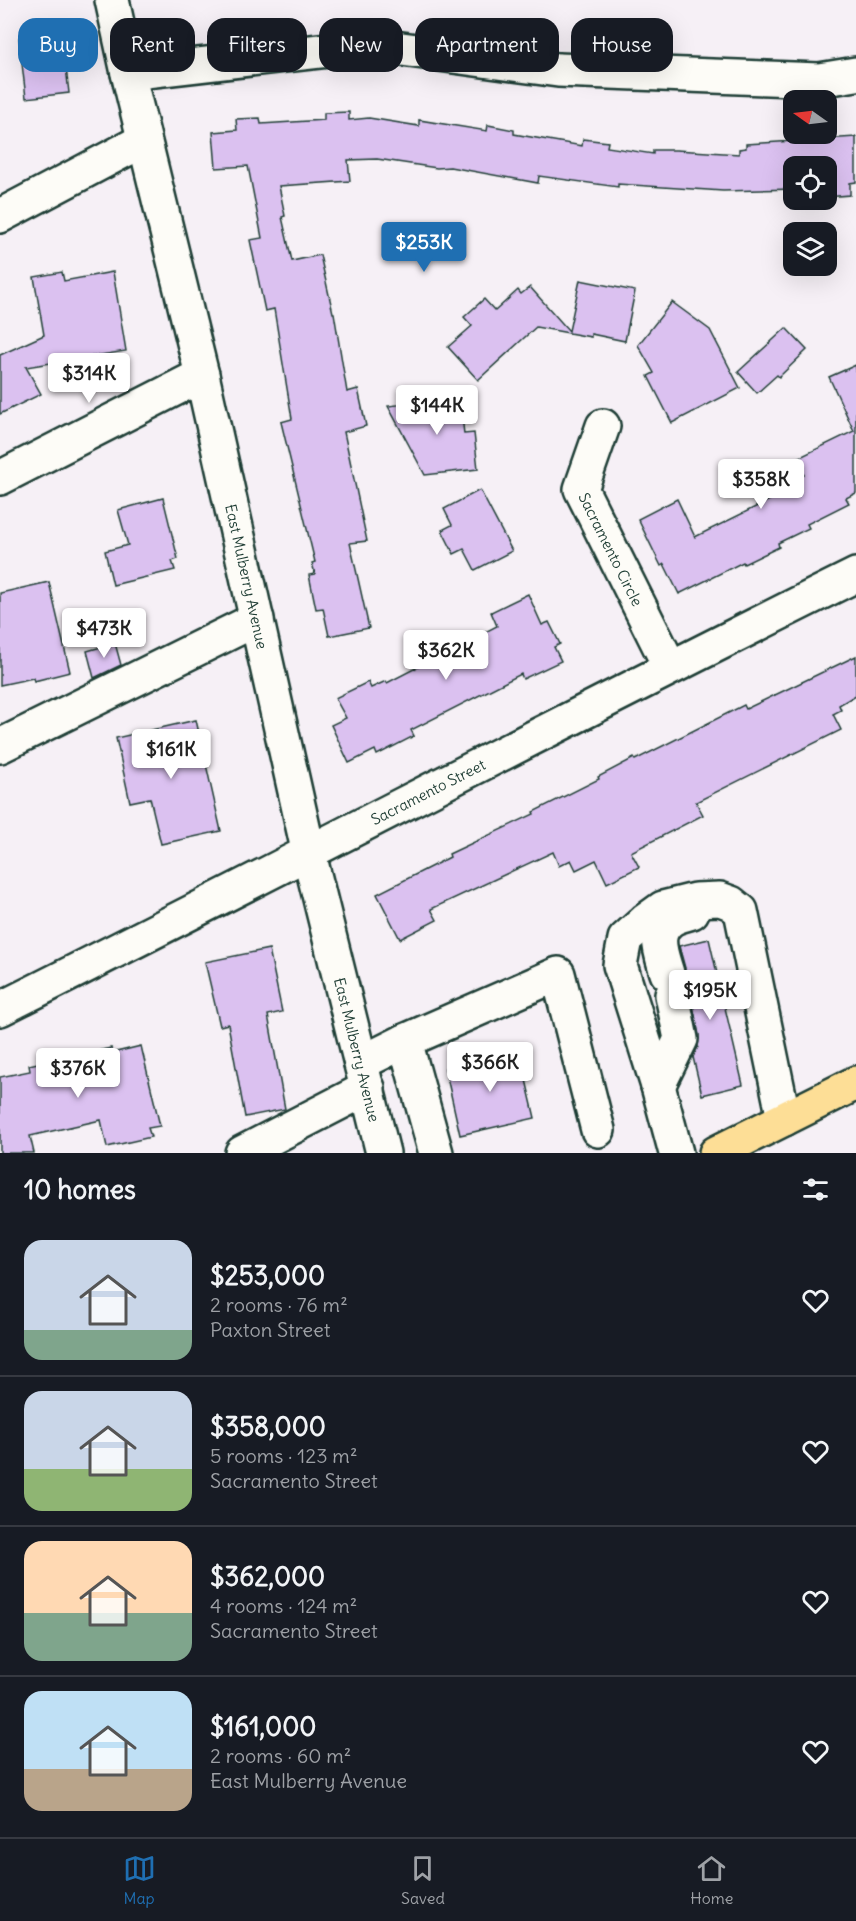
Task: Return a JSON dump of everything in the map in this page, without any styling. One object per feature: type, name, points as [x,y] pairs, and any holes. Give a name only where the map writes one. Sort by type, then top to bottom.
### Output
[{"type":"main road","points":[[716,1153],[856,1083]]},
{"type":"street","name":"East Mulberry Avenue","points":[[112,0],[202,375],[309,854],[383,1153]]},
{"type":"street","points":[[128,73],[372,45],[558,70],[819,80],[856,74]]},
{"type":"street","points":[[0,216],[144,140]]},
{"type":"street","points":[[0,478],[202,375]]},
{"type":"street","name":"Sacramento Circle","points":[[603,426],[581,489],[670,667]]},
{"type":"street","name":"Sacramento Street","points":[[0,1010],[309,854],[670,667],[856,575]]},
{"type":"street","points":[[0,746],[256,619]]},
{"type":"street","points":[[676,1153],[658,1086],[620,965],[625,939],[663,908],[695,900],[720,899],[731,903],[741,911],[784,1119]]},
{"type":"street","points":[[658,1086],[681,1038],[658,946],[665,926],[674,918],[695,911],[719,911],[731,918],[745,933]]},
{"type":"street","points":[[242,1153],[364,1076],[405,1041],[558,974],[598,1130]]},
{"type":"street","points":[[405,1041],[436,1153]]},
{"type":"building","points":[[23,72],[67,72],[69,93],[26,98]]},
{"type":"building","points":[[349,112],[349,120],[369,118],[419,126],[419,120],[487,131],[488,125],[514,130],[514,134],[582,146],[583,139],[608,142],[607,147],[653,154],[653,150],[676,150],[739,154],[739,149],[746,148],[746,144],[783,142],[783,144],[837,144],[837,138],[856,137],[856,182],[850,183],[850,195],[837,196],[837,156],[783,156],[783,189],[723,191],[618,184],[618,187],[539,176],[538,183],[450,167],[437,168],[377,159],[348,160],[350,181],[279,186],[285,216],[282,217],[292,261],[320,255],[334,313],[347,392],[358,389],[366,426],[344,432],[367,541],[350,543],[369,628],[329,636],[323,608],[316,609],[309,575],[315,574],[312,563],[315,562],[281,422],[292,419],[274,309],[265,311],[250,240],[262,238],[248,166],[216,168],[213,132],[237,130],[236,119],[260,118],[261,124],[324,120],[324,113]]},
{"type":"building","points":[[62,272],[64,281],[113,272],[126,351],[26,367],[41,394],[0,414],[0,355],[44,335],[34,277]]},
{"type":"building","points":[[580,280],[635,291],[625,341],[536,327],[478,380],[448,347],[472,326],[464,317],[484,299],[495,311],[518,290],[521,294],[530,287],[569,331]]},
{"type":"building","points":[[672,302],[710,330],[740,388],[672,423],[648,376],[654,373],[638,345]]},
{"type":"building","points":[[786,328],[807,350],[779,377],[777,375],[757,393],[738,372]]},
{"type":"building","points":[[856,365],[856,493],[846,498],[849,503],[807,524],[809,528],[778,543],[779,547],[679,594],[664,564],[661,566],[638,519],[677,499],[695,537],[800,485],[796,478],[804,475],[796,459],[854,431],[829,377]]},
{"type":"building","points":[[460,398],[464,434],[474,433],[478,469],[425,475],[388,406]]},
{"type":"building","points":[[480,490],[512,551],[475,570],[464,549],[454,554],[442,530],[452,525],[444,509]]},
{"type":"building","points":[[163,498],[178,559],[172,561],[175,570],[113,585],[105,551],[128,545],[118,510]]},
{"type":"building","points":[[49,582],[70,672],[34,681],[33,678],[0,685],[0,593]]},
{"type":"building","points":[[528,594],[542,625],[549,622],[560,644],[554,647],[561,661],[523,679],[521,674],[411,730],[414,736],[377,755],[375,750],[349,763],[331,725],[346,718],[335,698],[368,682],[371,688],[386,681],[387,683],[497,626],[491,612]]},
{"type":"building","points":[[115,643],[121,665],[94,678],[87,651]]},
{"type":"building","points":[[856,656],[856,695],[839,705],[841,710],[833,714],[841,730],[696,802],[703,815],[631,852],[639,867],[607,883],[596,860],[576,870],[571,860],[559,866],[553,852],[431,909],[437,920],[400,939],[377,894],[450,857],[449,854],[534,814],[533,812],[599,779],[598,777],[634,758],[635,760],[744,705],[746,709]]},
{"type":"building","points":[[196,720],[221,831],[161,844],[150,798],[130,802],[116,738]]},
{"type":"building","points":[[709,939],[743,1085],[702,1095],[693,1057],[698,1047],[699,1035],[690,991],[683,981],[685,968],[679,946]]},
{"type":"building","points":[[269,949],[282,1012],[268,1015],[285,1109],[245,1117],[228,1024],[220,1026],[205,962]]},
{"type":"building","points":[[141,1046],[160,1126],[148,1128],[151,1137],[107,1147],[101,1120],[30,1136],[34,1153],[0,1153],[0,1077],[30,1071],[29,1065],[75,1054],[76,1056],[111,1048],[112,1053]]},
{"type":"building","points":[[519,1050],[535,1118],[460,1135],[445,1068]]}]
